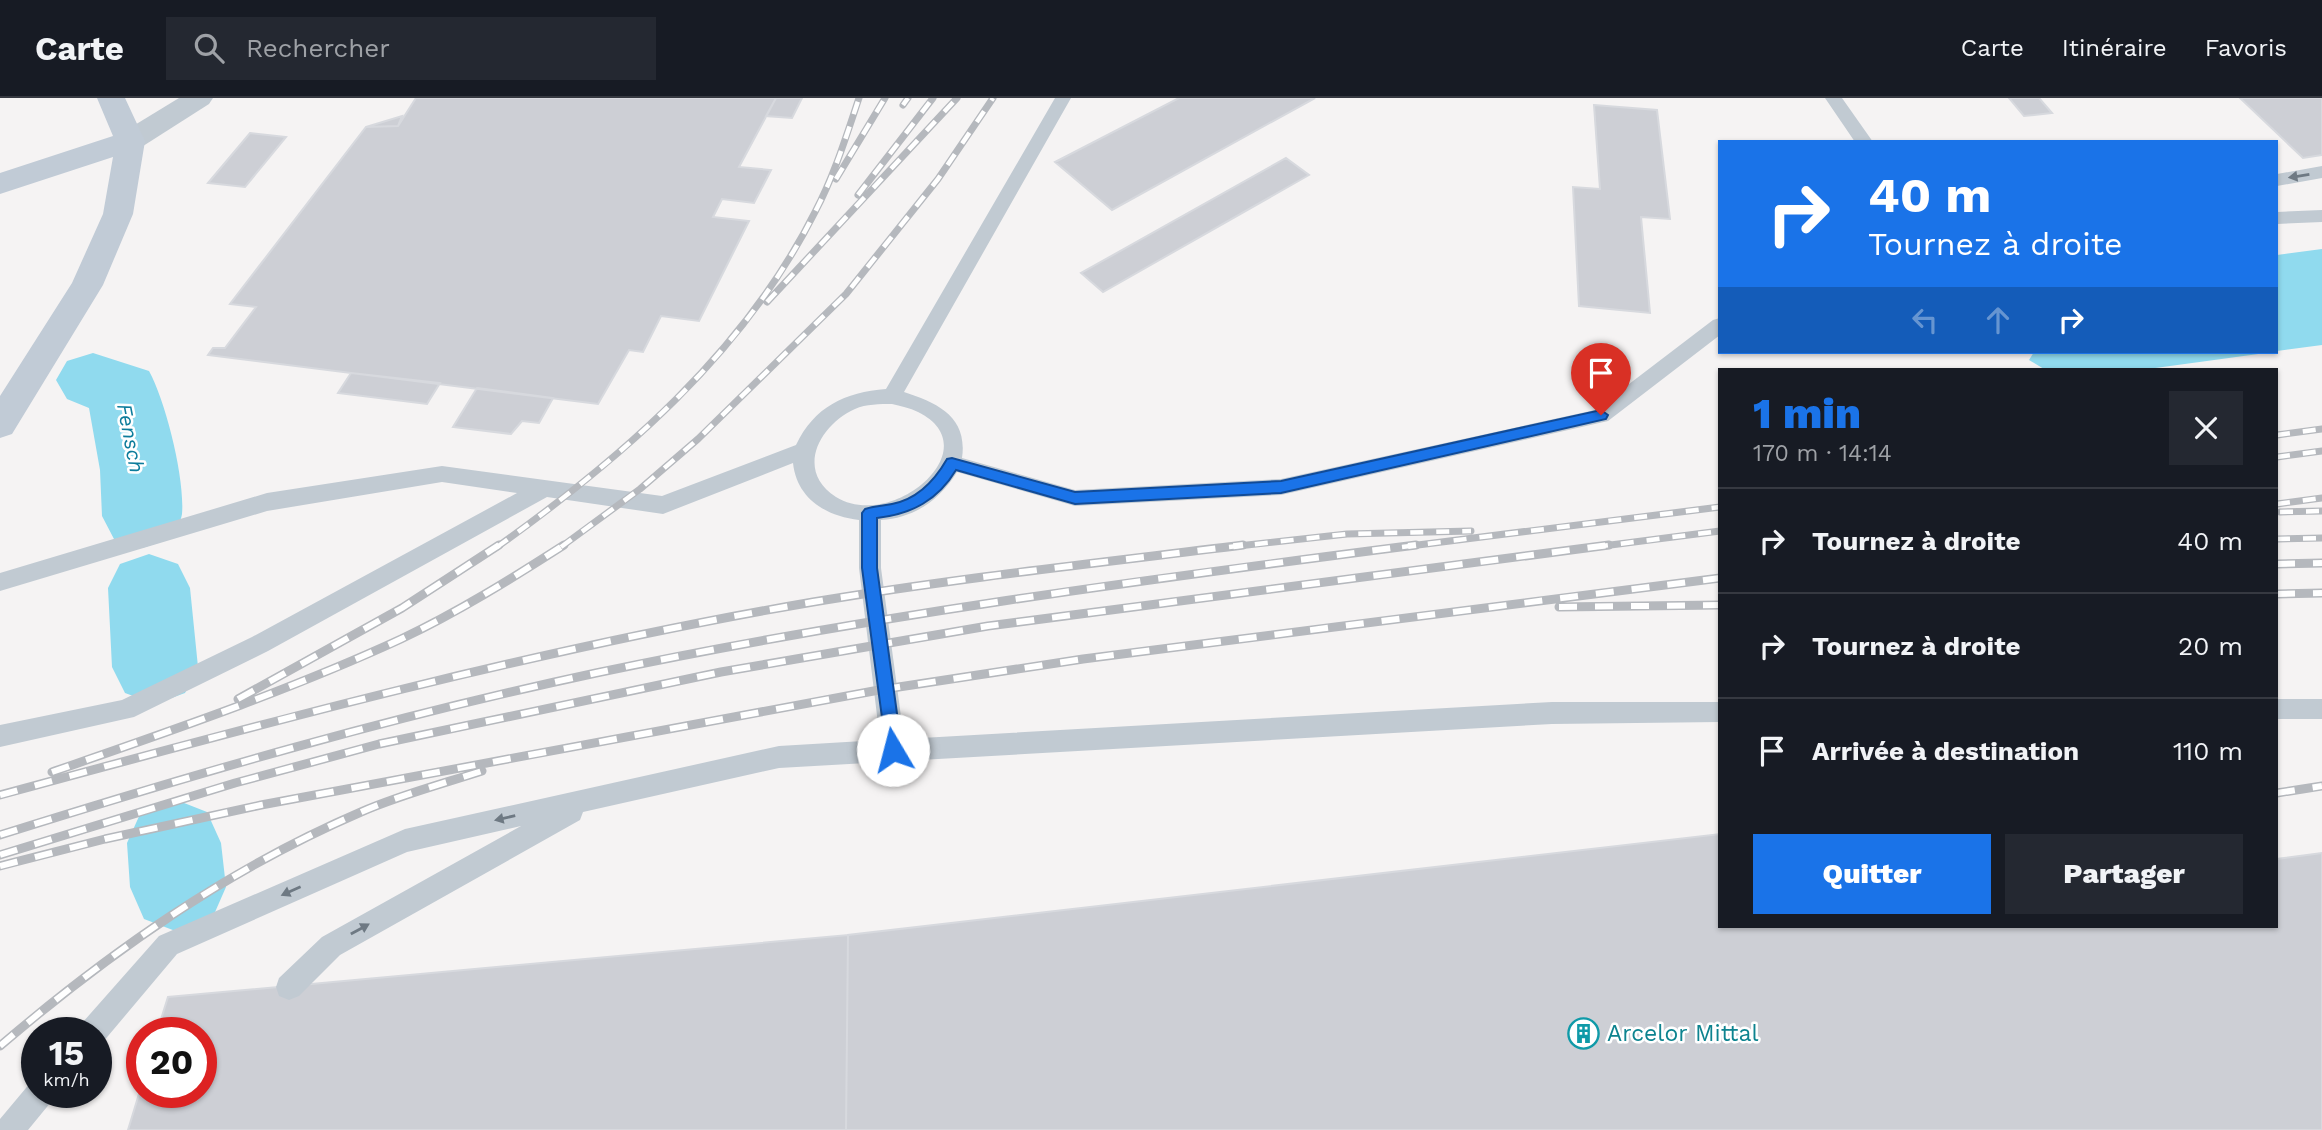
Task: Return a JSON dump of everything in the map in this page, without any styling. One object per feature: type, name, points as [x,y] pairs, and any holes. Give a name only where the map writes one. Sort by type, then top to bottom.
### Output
[{"type":"main road","points":[[0,425],[87,285],[118,214],[130,141],[111,98]]},
{"type":"main road","points":[[0,184],[130,141]]},
{"type":"street","points":[[130,141],[199,98]]},
{"type":"lane","points":[[892,396],[1063,98]]},
{"type":"lane","points":[[1833,98],[1863,140]]},
{"type":"lane","points":[[2278,180],[2322,172]]},
{"type":"lane","points":[[2278,218],[2322,216]]},
{"type":"lane","points":[[952,463],[1075,498],[1281,487],[1601,415],[1718,327]]},
{"type":"lane","points":[[892,396],[915,400],[934,410],[948,424],[955,443],[952,463],[941,483],[922,498],[897,509],[870,513],[846,510],[825,501],[810,487],[803,470],[803,451],[811,433],[826,417],[846,405],[869,398],[892,396]]},
{"type":"lane","points":[[0,582],[267,502],[442,474],[663,505],[803,451]]},
{"type":"lane","points":[[0,736],[126,710],[260,644],[545,488]]},
{"type":"lane","points":[[870,513],[870,568],[893,750]]},
{"type":"lane","points":[[2278,709],[2322,709]]},
{"type":"lane","points":[[106,1017],[168,945],[405,841],[779,757],[1552,713],[1718,712]]},
{"type":"lane","points":[[289,987],[331,946],[596,798]]},
{"type":"lane","points":[[9,1130],[28,1108]]},
{"type":"water","points":[[2322,249],[2322,345],[2278,351],[2278,255]]},
{"type":"water","points":[[2033,354],[2258,354],[2155,368],[2042,368],[2029,360]]},
{"type":"building","points":[[416,98],[776,98],[739,167],[771,170],[754,203],[722,199],[713,217],[749,221],[699,321],[661,316],[643,352],[629,350],[598,404],[208,355],[213,348],[225,348],[256,307],[230,304],[366,127],[398,126]]},
{"type":"building","points":[[776,98],[802,98],[792,118],[766,116]]},
{"type":"building","points":[[1179,98],[1315,98],[1112,210],[1055,162]]},
{"type":"building","points":[[2009,98],[2039,98],[2052,113],[2024,116]]},
{"type":"building","points":[[2240,98],[2322,98],[2322,155],[2303,158]]},
{"type":"building","points":[[1594,105],[1657,110],[1670,219],[1641,217],[1650,313],[1579,306],[1573,187],[1600,189]]},
{"type":"building","points":[[402,116],[398,126],[366,127]]},
{"type":"building","points":[[250,133],[286,137],[245,187],[208,183]]},
{"type":"building","points":[[1286,158],[1309,175],[1103,292],[1081,273]]},
{"type":"building","points":[[351,373],[440,383],[427,404],[338,393]]},
{"type":"building","points":[[477,388],[553,398],[539,423],[522,421],[511,434],[453,427]]},
{"type":"building","name":"Arcelor Mittal","points":[[1718,834],[1718,928],[2278,928],[2278,859],[2322,853],[2322,1130],[846,1130],[848,935]]},
{"type":"building","points":[[848,935],[846,1130],[128,1130],[135,1108],[217,1108],[217,1017],[162,1017],[168,997]]},
{"type":"waterway","name":"Fensch","points":[[93,380],[123,391],[139,470],[142,516]]},
{"type":"waterway","name":"Fensch","points":[[149,588],[155,667]]},
{"type":"waterway","name":"Fensch","points":[[174,843],[178,887]]},
{"type":"railway","points":[[497,547],[590,477],[634,439],[677,399],[717,356],[786,263],[815,212],[839,156],[859,98]]},
{"type":"railway","points":[[836,179],[885,98]]},
{"type":"railway","points":[[903,105],[908,98]]},
{"type":"railway","points":[[858,195],[933,98]]},
{"type":"railway","points":[[767,302],[957,98]]},
{"type":"railway","points":[[562,546],[640,489],[698,439],[846,294],[938,179],[993,98]]},
{"type":"railway","points":[[2278,435],[2322,429]]},
{"type":"railway","points":[[2278,457],[2322,451]]},
{"type":"railway","points":[[2278,504],[2322,498]]},
{"type":"railway","points":[[1402,547],[1718,507]]},
{"type":"railway","points":[[2280,512],[2322,511]]},
{"type":"railway","points":[[1229,547],[1347,534],[1471,531]]},
{"type":"railway","points":[[1595,547],[1718,531]]},
{"type":"railway","points":[[2278,539],[2322,538]]},
{"type":"railway","points":[[238,699],[402,608],[499,545]]},
{"type":"railway","points":[[0,795],[506,664],[710,621],[920,586],[1243,545]]},
{"type":"railway","points":[[0,835],[296,747],[445,708],[596,673],[902,617],[1108,586],[1416,545]]},
{"type":"railway","points":[[0,855],[235,783],[379,744],[721,672],[988,626],[1609,545]]},
{"type":"railway","points":[[52,772],[228,710],[401,639],[504,583],[562,546]]},
{"type":"railway","points":[[2278,564],[2322,563]]},
{"type":"railway","points":[[0,866],[105,839],[261,805],[879,690],[1083,659],[1718,578]]},
{"type":"railway","points":[[2278,594],[2322,593]]},
{"type":"railway","points":[[1559,607],[1718,605]]},
{"type":"railway","points":[[0,1046],[127,946],[217,886],[264,859],[376,806],[482,771]]},
{"type":"railway","points":[[2278,793],[2322,786]]},
{"type":"place","name":"Arcelor Mittal","points":[[1584,1033]]},
{"type":"route","points":[[893,750],[870,568],[870,513],[897,509],[922,498],[941,483],[952,463],[1075,498],[1281,487],[1601,415]]}]
